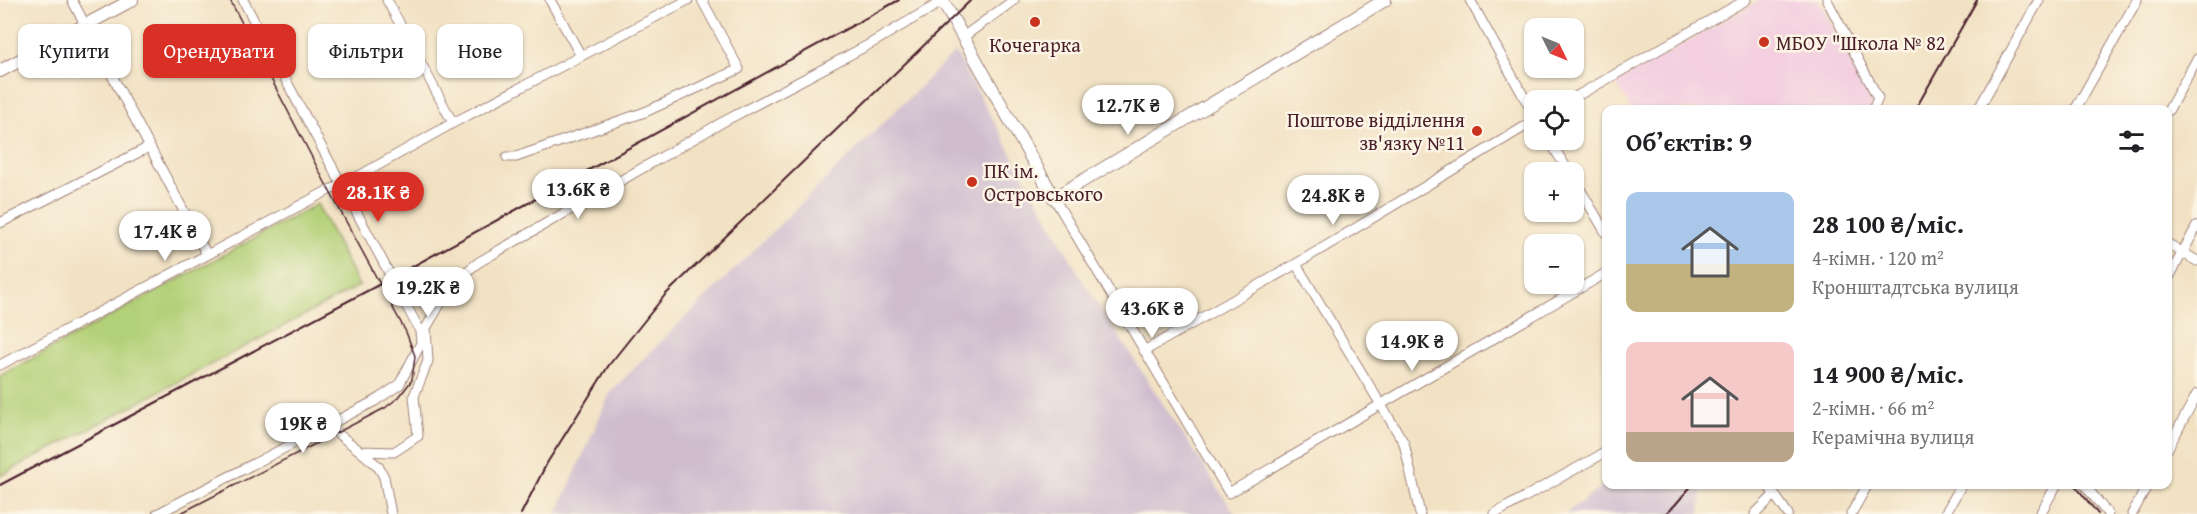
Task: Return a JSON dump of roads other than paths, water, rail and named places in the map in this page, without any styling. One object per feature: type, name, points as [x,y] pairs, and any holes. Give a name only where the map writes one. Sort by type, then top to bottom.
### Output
[{"type":"main road","points":[[87,24],[132,0]]},
{"type":"main road","points":[[943,1],[1054,198],[1385,0]]},
{"type":"main road","points":[[0,71],[18,61]]},
{"type":"street","points":[[72,0],[84,24]]},
{"type":"street","points":[[157,514],[375,401],[399,385],[421,343],[420,331],[243,0]]},
{"type":"street","points":[[387,0],[453,123]]},
{"type":"street","points":[[550,0],[581,56]]},
{"type":"street","points":[[0,365],[688,0]]},
{"type":"street","points":[[507,157],[516,157],[645,112],[739,69],[702,0]]},
{"type":"street","points":[[963,37],[1014,0]]},
{"type":"street","points":[[1470,0],[1524,97]]},
{"type":"street","points":[[1827,0],[1878,98],[1875,105]]},
{"type":"street","points":[[1981,105],[2039,0]]},
{"type":"street","points":[[2078,105],[2137,0]]},
{"type":"street","points":[[360,451],[394,452],[418,436],[414,396],[428,361],[426,328],[453,282],[478,261],[721,123],[870,44],[943,1]]},
{"type":"street","points":[[1584,92],[1741,1]]},
{"type":"street","points":[[2171,105],[2197,59]]},
{"type":"street","points":[[113,78],[207,255]]},
{"type":"street","points":[[1144,351],[1296,264],[1524,127]]},
{"type":"street","points":[[0,223],[149,147]]},
{"type":"street","points":[[1584,196],[1602,226]]},
{"type":"street","points":[[1054,198],[1229,493],[1382,406],[1602,275]]},
{"type":"street","points":[[2172,272],[2197,226]]},
{"type":"street","points":[[2172,247],[2197,261]]},
{"type":"street","points":[[1296,264],[1404,443],[1420,514]]},
{"type":"street","points":[[2172,441],[2197,394]]},
{"type":"street","points":[[328,426],[378,466],[384,477],[391,509]]},
{"type":"street","points":[[1494,514],[1602,454]]},
{"type":"street","points":[[1770,489],[1788,514]]},
{"type":"street","points":[[1851,514],[1865,489]]},
{"type":"street","points":[[1945,514],[1959,489]]},
{"type":"street","points":[[2040,514],[2054,489]]},
{"type":"street","points":[[2088,489],[2108,514]]},
{"type":"street","points":[[2132,514],[2145,489]]},
{"type":"street","points":[[1755,514],[1774,495]]},
{"type":"tram line","points":[[179,514],[385,408],[399,397],[412,380],[415,356],[406,332],[230,0]]},
{"type":"railway","points":[[0,485],[386,281],[899,0]]},
{"type":"railway","points":[[521,514],[547,463],[609,365],[665,295],[971,0]]},
{"type":"railway","points":[[1918,105],[1977,0]]},
{"type":"railway","points":[[1665,514],[1689,489]]},
{"type":"railway","points":[[2078,489],[2098,514]]},
{"type":"place","name":"Кочегарка","points":[[1035,22]]},
{"type":"place","name":"МБОУ \"Школа № 82","points":[[1764,42]]},
{"type":"place","name":"Поштове відділення зв'язку №11","points":[[1477,131]]},
{"type":"place","name":"ПК ім. Островського","points":[[972,182]]}]
